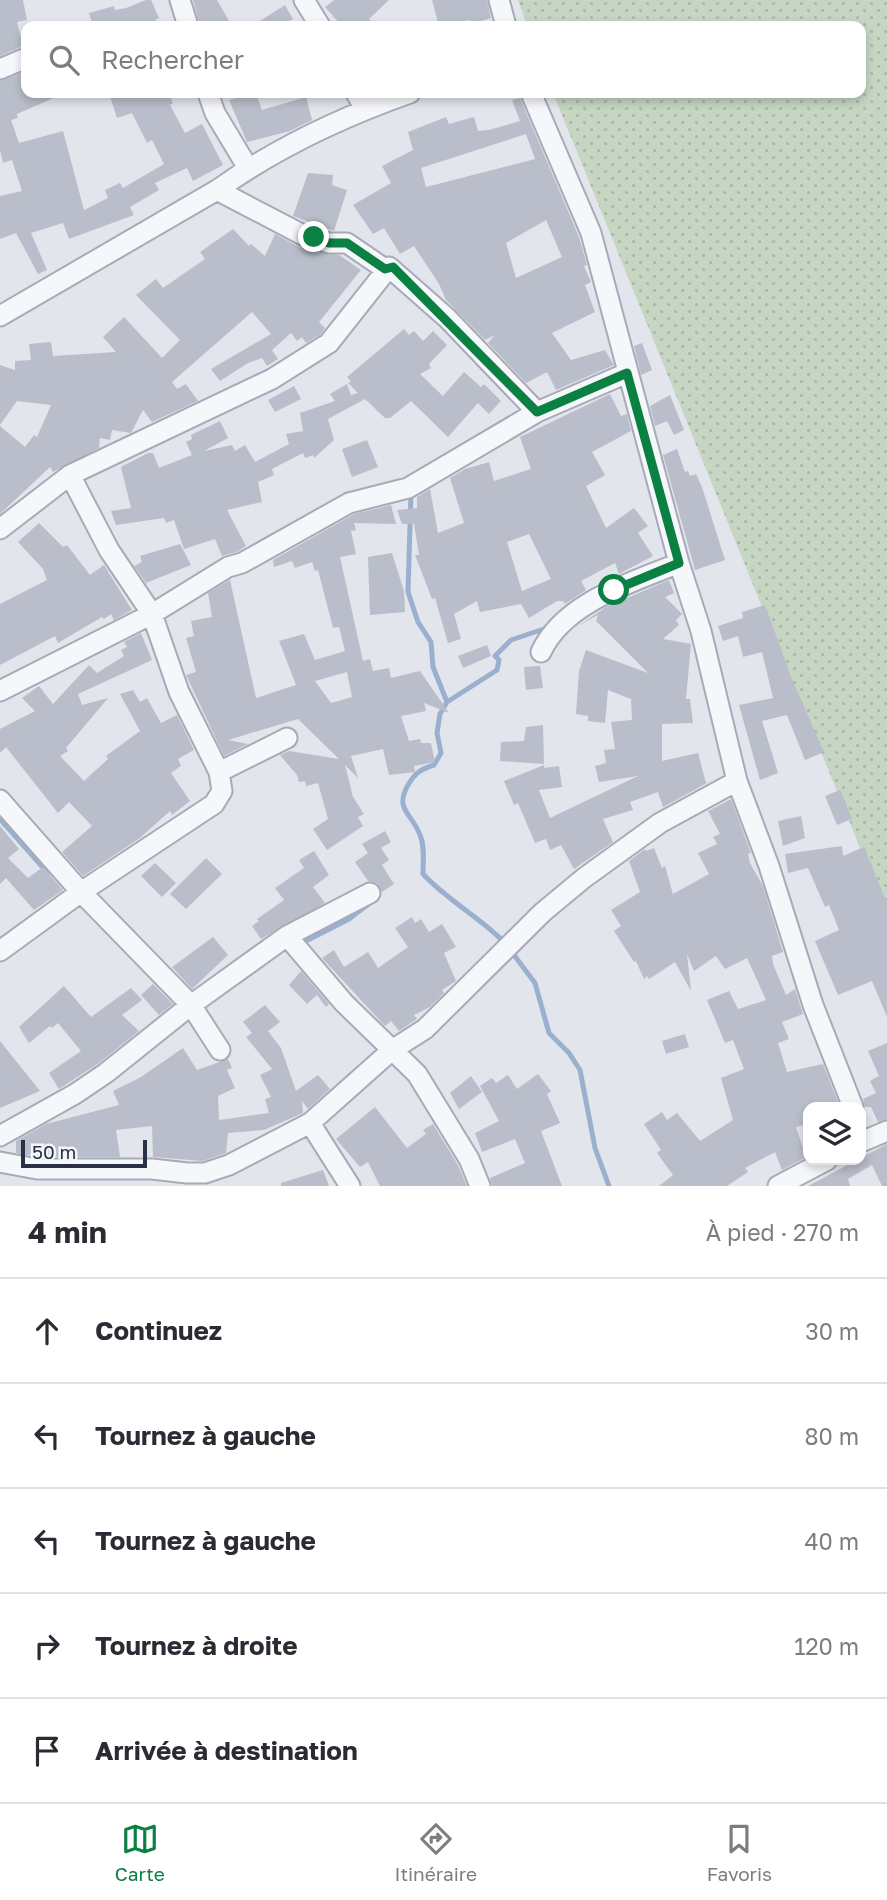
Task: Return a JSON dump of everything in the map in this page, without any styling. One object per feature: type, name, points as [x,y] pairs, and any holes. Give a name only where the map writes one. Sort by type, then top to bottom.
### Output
[{"type":"street","points":[[180,0],[186,21]]},
{"type":"street","points":[[304,0],[317,21]]},
{"type":"street","points":[[499,0],[505,21]]},
{"type":"street","points":[[0,69],[21,60]]},
{"type":"street","points":[[210,98],[215,113],[248,168]]},
{"type":"street","points":[[0,316],[218,190],[248,168],[361,101],[379,98]]},
{"type":"street","points":[[533,98],[591,233],[679,563],[701,631],[737,781],[769,866],[813,1005],[851,1102]]},
{"type":"street","points":[[218,190],[303,235],[329,243],[347,243],[385,269]]},
{"type":"street","points":[[0,529],[70,475],[272,379],[318,353],[329,343],[385,269],[393,267],[537,412]]},
{"type":"street","points":[[0,691],[152,614],[228,567],[242,563],[349,503],[408,488],[537,412],[627,373]]},
{"type":"street","points":[[0,951],[81,892],[214,804],[222,791],[219,772],[179,692],[152,614],[109,550],[70,475]]},
{"type":"street","points":[[541,652],[550,634],[562,622],[614,590],[679,563]]},
{"type":"street","points":[[219,772],[287,738]]},
{"type":"street","points":[[0,1161],[37,1169],[152,1178],[205,1173],[229,1165],[310,1123],[392,1050],[425,1029],[543,912],[584,878],[660,823],[737,781]]},
{"type":"street","points":[[0,800],[81,892],[191,1005],[220,1050]]},
{"type":"street","points":[[0,1136],[75,1094],[287,936],[369,893]]},
{"type":"street","points":[[287,936],[344,1003],[417,1074],[469,1159],[480,1186]]},
{"type":"street","points":[[310,1123],[351,1186]]},
{"type":"street","points":[[866,1135],[887,1132]]},
{"type":"street","points":[[778,1186],[818,1165]]},
{"type":"green space","points":[[518,0],[887,0],[887,914],[555,98],[866,98],[866,21],[525,21]]},
{"type":"building","points":[[0,0],[23,0],[27,20],[17,22],[21,47],[0,56]]},
{"type":"building","points":[[151,0],[159,18],[156,21],[91,21],[89,13],[114,6],[115,10]]},
{"type":"building","points":[[193,0],[217,0],[229,21],[199,21]]},
{"type":"building","points":[[334,0],[389,0],[369,19],[371,21],[338,21],[325,7]]},
{"type":"building","points":[[432,0],[487,0],[491,18],[480,21],[438,21]]},
{"type":"building","points":[[285,5],[293,19],[289,21],[260,21]]},
{"type":"building","points":[[21,73],[21,98],[54,98],[17,114],[18,118],[11,120],[19,143],[63,131],[84,210],[108,198],[105,190],[120,183],[123,188],[164,164],[152,140],[147,143],[132,113],[117,118],[111,98],[171,98],[173,103],[170,105],[185,133],[202,124],[223,165],[193,181],[187,168],[155,183],[159,190],[130,207],[134,215],[69,239],[63,223],[31,233],[47,270],[38,274],[16,233],[0,239],[0,196],[22,191],[12,160],[3,163],[0,150],[0,81]]},
{"type":"building","points":[[258,98],[262,110],[306,98],[312,120],[290,131],[247,142],[229,100]]},
{"type":"building","points":[[520,98],[579,237],[587,265],[584,266],[591,282],[585,285],[595,312],[552,333],[571,360],[605,350],[614,365],[556,390],[547,372],[526,383],[488,343],[495,335],[485,340],[446,300],[439,284],[414,246],[400,254],[384,228],[373,234],[353,205],[391,183],[382,166],[413,150],[408,132],[446,117],[449,124],[474,117],[478,131],[520,121],[512,100]],"holes":[[[526,134],[535,159],[426,187],[421,168]],[[546,220],[562,257],[516,278],[506,243]]]},
{"type":"building","points":[[308,173],[333,175],[332,185],[347,190],[334,231],[293,216]]},
{"type":"building","points":[[233,229],[249,246],[251,244],[265,256],[275,234],[299,247],[339,255],[361,270],[319,322],[325,328],[321,334],[306,343],[302,337],[297,341],[291,333],[272,350],[278,359],[267,366],[262,358],[248,363],[220,381],[211,369],[271,334],[252,312],[172,382],[177,389],[186,384],[198,401],[152,422],[143,410],[131,433],[112,430],[110,440],[100,438],[99,448],[53,472],[50,467],[0,514],[0,426],[25,447],[34,435],[37,437],[51,405],[17,401],[0,425],[0,365],[15,370],[15,361],[31,360],[29,344],[51,342],[53,356],[116,352],[103,337],[124,317],[162,358],[180,340],[136,295],[156,279],[163,288],[205,259],[200,252]]},
{"type":"building","points":[[404,329],[409,335],[414,331],[423,341],[433,331],[447,345],[429,364],[431,368],[420,374],[443,396],[464,372],[481,387],[484,384],[501,401],[489,414],[478,403],[448,437],[411,401],[390,418],[385,418],[365,399],[328,419],[334,440],[314,458],[313,455],[305,458],[303,453],[272,469],[274,475],[258,482],[262,502],[227,510],[246,546],[237,552],[222,556],[215,539],[184,549],[174,520],[166,523],[164,518],[116,525],[111,511],[131,508],[121,467],[148,453],[153,453],[159,468],[192,455],[186,442],[192,439],[191,435],[220,421],[228,438],[204,451],[232,445],[235,451],[245,445],[255,462],[289,444],[286,434],[303,431],[300,413],[335,401],[330,394],[347,384],[351,395],[358,393],[348,383],[351,381],[347,377]]},
{"type":"building","points":[[642,343],[652,370],[641,375],[634,346]]},
{"type":"building","points":[[294,386],[301,399],[275,412],[268,400]]},
{"type":"building","points":[[610,394],[621,416],[627,414],[631,431],[592,452],[605,475],[586,486],[606,528],[634,508],[648,526],[638,533],[653,556],[619,574],[615,563],[581,581],[586,590],[565,604],[563,601],[557,601],[529,618],[521,604],[480,612],[477,601],[454,614],[461,639],[448,643],[435,598],[432,599],[415,555],[419,555],[414,524],[402,524],[397,510],[417,508],[417,497],[430,489],[438,533],[464,523],[450,478],[465,469],[489,462],[494,481],[531,469],[520,437]],"holes":[[[529,534],[551,579],[522,591],[507,542]]]},
{"type":"building","points":[[670,395],[684,430],[674,435],[667,421],[655,426],[650,406]]},
{"type":"building","points":[[367,440],[378,467],[352,477],[342,449]]},
{"type":"building","points":[[677,449],[685,472],[688,471],[690,476],[696,474],[702,487],[725,560],[695,570],[663,455]]},
{"type":"building","points":[[391,505],[396,524],[354,523],[356,530],[351,531],[356,554],[340,557],[363,661],[370,659],[373,671],[389,668],[391,678],[420,671],[449,713],[424,703],[426,711],[401,716],[409,741],[420,739],[421,743],[431,743],[435,762],[414,766],[415,772],[389,775],[383,749],[351,756],[358,778],[345,765],[353,797],[364,814],[358,817],[363,826],[327,850],[313,829],[328,819],[318,783],[306,786],[305,781],[299,782],[297,775],[280,755],[289,751],[339,759],[298,719],[228,740],[248,744],[224,756],[186,675],[196,672],[186,638],[194,636],[191,621],[212,617],[208,593],[230,580],[256,698],[296,685],[279,641],[304,634],[315,660],[345,651],[339,627],[333,628],[318,570],[315,571],[312,562],[295,568],[292,561],[274,567],[273,560],[354,514]],"holes":[[[347,672],[352,697],[331,703],[315,681]]]},
{"type":"building","points":[[39,523],[63,547],[67,545],[90,575],[104,565],[132,610],[114,620],[111,614],[104,619],[102,617],[58,643],[55,636],[0,665],[0,604],[47,580],[43,569],[18,542]]},
{"type":"building","points":[[180,544],[191,565],[146,583],[134,566],[142,562],[140,556]]},
{"type":"building","points":[[392,553],[404,591],[405,612],[370,615],[368,557]]},
{"type":"building","points":[[669,580],[674,593],[665,597],[682,614],[676,620],[679,625],[663,639],[691,644],[686,699],[690,699],[693,723],[662,724],[662,761],[698,753],[706,783],[716,778],[663,807],[658,792],[630,802],[633,810],[603,819],[613,842],[574,869],[561,845],[550,850],[546,839],[535,843],[518,803],[514,805],[504,781],[544,765],[544,768],[559,766],[562,787],[539,790],[550,818],[638,776],[599,782],[595,766],[606,763],[604,750],[615,749],[611,722],[632,720],[631,699],[608,690],[605,723],[588,721],[588,716],[576,714],[579,671],[586,650],[648,673],[596,621],[598,615],[578,626],[606,607]]},
{"type":"building","points":[[765,605],[791,677],[824,752],[805,760],[787,715],[762,721],[778,773],[760,780],[739,705],[773,698],[762,652],[743,657],[738,636],[723,641],[718,626],[743,618],[742,612]]},
{"type":"building","points":[[141,633],[152,660],[78,694],[82,705],[108,698],[66,748],[68,751],[60,756],[84,781],[108,759],[106,756],[140,731],[120,694],[133,690],[140,702],[147,698],[161,723],[177,715],[194,750],[178,759],[181,766],[171,773],[190,801],[172,815],[170,811],[140,838],[83,876],[62,852],[92,826],[69,802],[58,813],[6,747],[0,753],[0,729],[35,711],[22,698],[39,686],[53,704],[89,665],[97,673],[124,656],[121,650],[127,647],[124,642]]},
{"type":"building","points":[[487,645],[491,656],[463,668],[458,656]]},
{"type":"building","points":[[540,666],[543,688],[526,690],[524,667]]},
{"type":"building","points":[[543,725],[544,764],[500,761],[501,742],[524,741],[526,727]]},
{"type":"building","points":[[840,790],[852,819],[837,825],[825,796]]},
{"type":"building","points":[[731,799],[751,853],[748,854],[750,863],[763,886],[783,952],[772,956],[773,964],[786,995],[795,989],[803,1014],[782,1022],[789,1039],[778,1043],[787,1072],[823,1064],[838,1102],[803,1102],[803,1125],[796,1127],[803,1148],[803,1159],[782,1170],[775,1152],[745,1168],[748,1172],[727,1186],[659,1186],[673,1175],[657,1153],[661,1150],[644,1124],[662,1112],[667,1120],[677,1113],[700,1141],[733,1120],[721,1078],[744,1069],[733,1040],[725,1043],[707,1000],[729,991],[738,1009],[766,1000],[747,958],[725,969],[716,956],[694,971],[687,954],[691,991],[675,962],[649,979],[647,976],[644,979],[636,961],[634,962],[614,931],[621,926],[611,910],[640,892],[629,861],[645,849],[654,848],[662,868],[665,866],[673,894],[709,874],[698,853],[717,844],[713,837],[720,834],[708,811]]},
{"type":"building","points":[[801,816],[805,838],[783,846],[778,821]]},
{"type":"building","points":[[0,826],[19,849],[8,858],[28,878],[43,867],[63,890],[34,910],[6,878],[0,884]]},
{"type":"building","points":[[385,831],[391,842],[381,848],[389,860],[382,865],[394,884],[382,892],[377,883],[368,881],[355,862],[368,853],[362,844]]},
{"type":"building","points":[[842,846],[843,856],[864,847],[887,903],[887,1017],[872,981],[838,995],[815,941],[839,930],[829,905],[825,907],[808,868],[788,873],[785,854]]},
{"type":"building","points":[[314,851],[329,875],[313,887],[325,903],[261,939],[252,926],[259,921],[257,919],[284,900],[275,888],[304,868],[299,860]]},
{"type":"building","points":[[206,858],[222,874],[186,909],[170,894]]},
{"type":"building","points":[[155,863],[176,883],[162,897],[141,876]]},
{"type":"building","points":[[412,917],[415,923],[421,919],[429,932],[442,924],[456,947],[444,953],[456,981],[442,990],[444,993],[430,1007],[414,1015],[417,1019],[399,1031],[391,1021],[385,1026],[322,958],[334,950],[344,967],[368,952],[378,968],[408,947],[395,928]]},
{"type":"building","points":[[213,937],[228,955],[192,989],[172,967]]},
{"type":"building","points":[[301,971],[329,1004],[326,1007],[317,995],[307,1004],[289,985]]},
{"type":"building","points":[[153,984],[173,1004],[159,1015],[141,995]]},
{"type":"building","points":[[64,986],[91,1017],[131,988],[142,1000],[122,1015],[139,1031],[99,1063],[59,1089],[49,1073],[81,1051],[58,1023],[29,1043],[19,1027]]},
{"type":"building","points":[[265,1005],[280,1022],[268,1031],[281,1048],[296,1091],[318,1075],[330,1089],[308,1109],[302,1101],[303,1113],[264,1130],[228,1133],[226,1153],[203,1161],[153,1157],[152,1126],[116,1130],[120,1157],[38,1157],[16,1153],[16,1141],[46,1124],[119,1105],[113,1091],[141,1077],[183,1048],[197,1070],[228,1059],[232,1068],[227,1070],[235,1088],[218,1096],[219,1120],[269,1113],[265,1099],[271,1097],[260,1075],[272,1069],[246,1037],[252,1033],[243,1022]]},
{"type":"building","points":[[685,1034],[689,1047],[666,1054],[662,1041]]},
{"type":"building","points":[[0,1041],[40,1091],[0,1108]]},
{"type":"building","points":[[887,1043],[887,1119],[878,1122],[871,1107],[866,1107],[863,1099],[876,1093],[870,1081],[879,1076],[868,1051]]},
{"type":"building","points":[[538,1074],[551,1091],[547,1094],[560,1123],[541,1131],[562,1186],[492,1186],[490,1178],[525,1163],[515,1139],[482,1152],[475,1133],[499,1121],[480,1086],[492,1078],[496,1083],[508,1075],[517,1089]]},
{"type":"building","points":[[471,1076],[482,1092],[459,1109],[450,1093]]},
{"type":"building","points":[[375,1107],[407,1148],[426,1134],[423,1130],[433,1124],[458,1165],[467,1186],[380,1186],[368,1162],[360,1167],[336,1139]]},
{"type":"building","points":[[887,1144],[887,1186],[882,1186],[872,1165],[848,1179],[850,1186],[808,1186],[848,1165],[866,1165],[866,1155]]},
{"type":"building","points":[[323,1170],[329,1186],[281,1186],[281,1183]]},
{"type":"waterway","points":[[411,493],[408,592],[418,622],[431,642],[433,667],[447,702],[440,714],[437,733],[441,753],[434,765],[419,772],[411,781],[404,793],[404,806],[422,839],[423,874],[505,943]]},
{"type":"waterway","points":[[447,702],[497,670],[499,660],[495,656],[511,640],[544,629]]},
{"type":"waterway","points":[[0,819],[47,872]]},
{"type":"waterway","points":[[302,943],[349,919],[371,902]]},
{"type":"waterway","points":[[511,951],[535,983],[549,1033],[569,1053],[580,1070],[595,1148],[609,1186]]},
{"type":"route","points":[[314,237],[329,243],[347,243],[385,269],[393,267],[447,318],[537,412],[627,373],[679,563],[614,590]]}]
